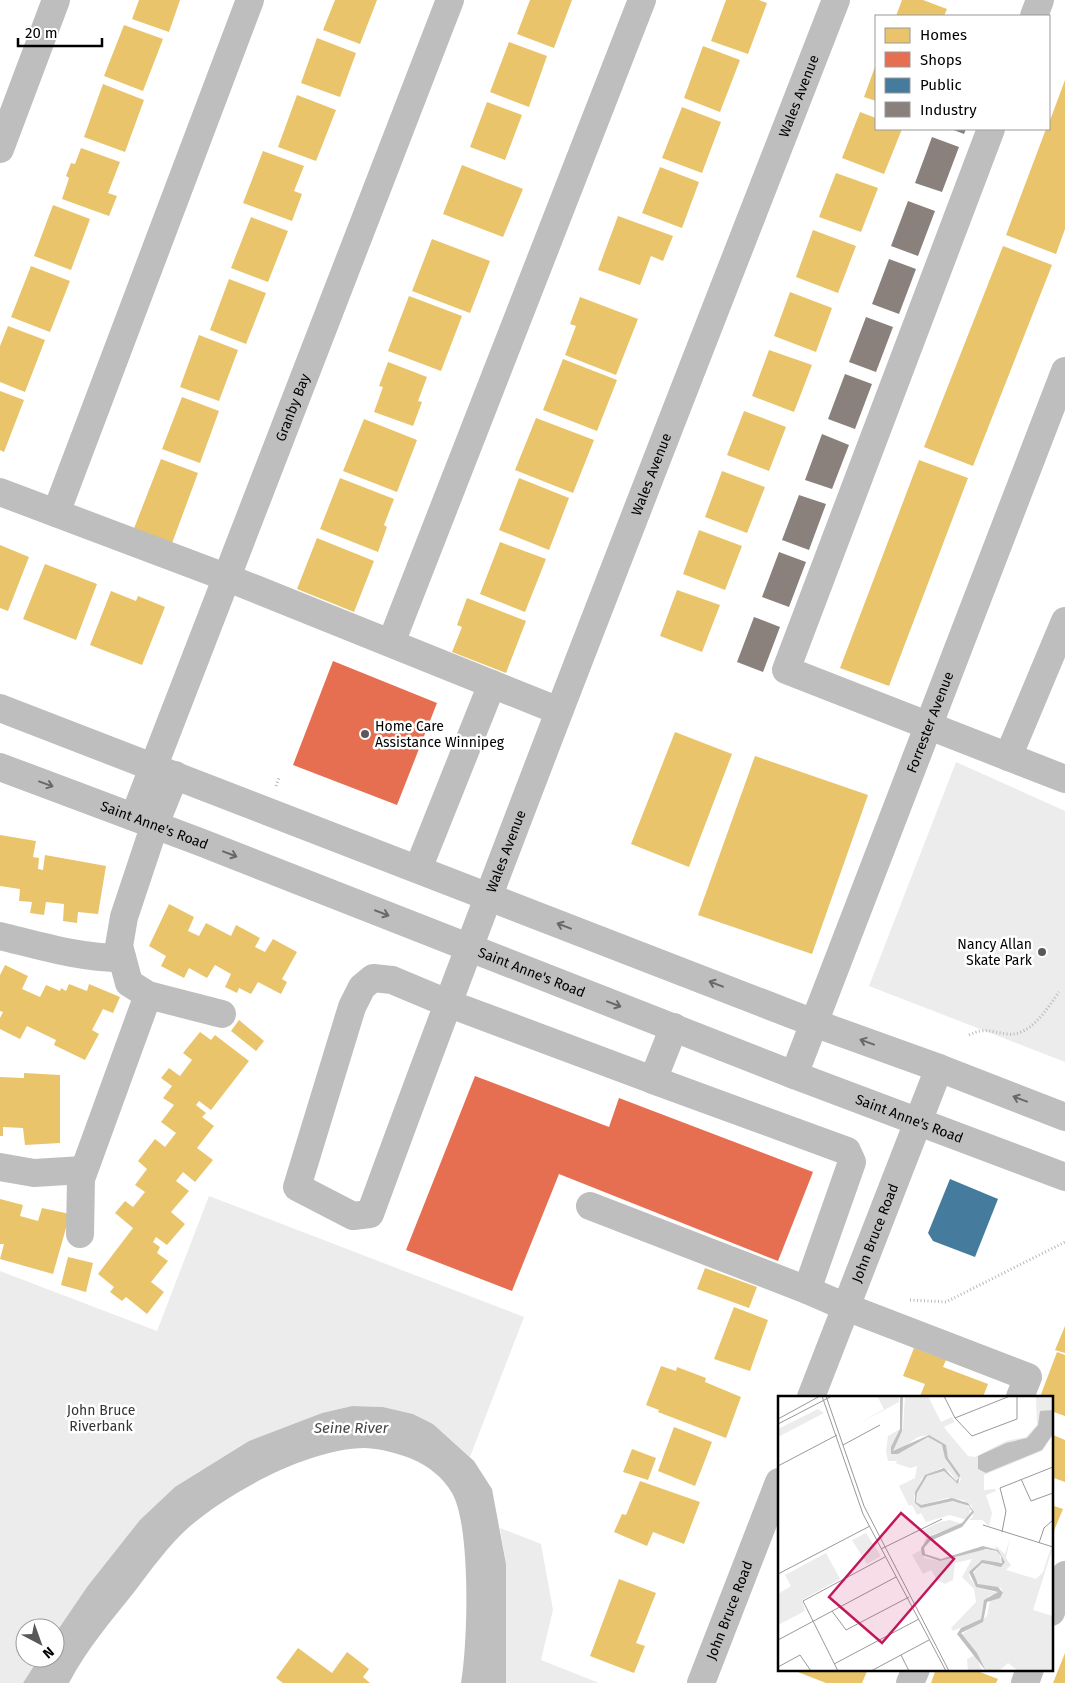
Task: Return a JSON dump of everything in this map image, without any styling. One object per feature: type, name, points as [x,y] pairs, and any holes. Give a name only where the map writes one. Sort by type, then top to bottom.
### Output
[{"type":"street","points":[[0,149],[56,0]]},
{"type":"street","points":[[56,513],[250,0]]},
{"type":"street","name":"Granby Bay","points":[[148,995],[129,983],[118,946],[145,820],[165,771],[228,578],[450,0]]},
{"type":"street","points":[[391,643],[642,0]]},
{"type":"street","name":"Wales Avenue","points":[[447,1003],[836,0]]},
{"type":"street","points":[[1034,15],[1040,0]]},
{"type":"street","points":[[991,130],[786,670],[1065,779]]},
{"type":"street","name":"Forrester Avenue","points":[[794,1075],[1065,371]]},
{"type":"street","points":[[0,492],[228,578],[560,711]]},
{"type":"street","points":[[1008,757],[1065,621]]},
{"type":"street","points":[[418,869],[492,684]]},
{"type":"street","points":[[0,708],[814,1024],[939,1068],[1065,1117]]},
{"type":"street","name":"Saint Anne's Road","points":[[0,767],[145,820],[794,1075],[918,1120],[1065,1177]]},
{"type":"street","points":[[0,936],[94,958],[122,958]]},
{"type":"street","points":[[447,1003],[370,1214],[353,1216],[297,1187],[352,1007],[362,987],[373,978],[392,980],[447,1003],[847,1151],[852,1162],[807,1290]]},
{"type":"street","points":[[80,1234],[79,1199],[83,1170],[148,995],[222,1014]]},
{"type":"street","points":[[653,1080],[674,1028]]},
{"type":"street","name":"John Bruce Road","points":[[811,1396],[939,1068]]},
{"type":"street","points":[[0,1167],[34,1173],[83,1170]]},
{"type":"street","points":[[590,1206],[1028,1377],[1020,1396]]},
{"type":"street","name":"John Bruce Road","points":[[701,1683],[778,1485]]},
{"type":"street","points":[[1052,1609],[1065,1575]]},
{"type":"street","points":[[910,1683],[916,1670]]},
{"type":"street","points":[[1025,1683],[1030,1670]]},
{"type":"path","points":[[276,786],[279,778]]},
{"type":"path","points":[[969,1035],[981,1029],[1010,1034],[1023,1030],[1047,1010],[1059,992]]},
{"type":"path","points":[[908,1300],[946,1302],[1065,1242]]},
{"type":"green space","points":[[956,762],[1065,811],[1065,1062],[869,986]]},
{"type":"green space","name":"John Bruce Riverbank","points":[[209,1196],[524,1317],[470,1457],[433,1424],[413,1414],[383,1407],[352,1406],[322,1413],[249,1441],[87,1587],[65,1619],[15,1618],[15,1668],[33,1668],[23,1683],[0,1683],[0,1271],[157,1331]]},
{"type":"green space","points":[[500,1528],[541,1544],[553,1610],[541,1660],[599,1683],[506,1683],[506,1564]]},
{"type":"water","name":"Seine River","points":[[352,1406],[383,1407],[413,1414],[433,1424],[474,1461],[492,1489],[506,1564],[506,1683],[461,1683],[466,1614],[465,1557],[458,1509],[452,1493],[440,1477],[418,1462],[389,1452],[365,1448],[320,1455],[271,1474],[225,1500],[188,1528],[167,1550],[100,1635],[69,1683],[23,1683],[33,1668],[65,1668],[65,1619],[87,1587],[140,1520],[175,1487],[249,1441],[322,1413]]},
{"type":"building: Homes","points":[[139,0],[180,0],[169,32],[132,19]]},
{"type":"building: Homes","points":[[335,0],[377,0],[360,44],[323,30]]},
{"type":"building: Homes","points":[[530,0],[572,0],[554,48],[517,34]]},
{"type":"building: Homes","points":[[726,0],[759,0],[767,3],[748,54],[711,41]]},
{"type":"building: Homes","points":[[902,0],[923,0],[947,9],[944,15],[896,15]]},
{"type":"building: Homes","points":[[124,25],[163,39],[143,91],[104,76]]},
{"type":"building: Homes","points":[[317,38],[356,53],[340,97],[301,83]]},
{"type":"building: Homes","points":[[509,42],[547,56],[529,107],[490,92]]},
{"type":"building: Homes","points":[[703,46],[740,60],[720,112],[684,98]]},
{"type":"building: Homes","points":[[875,67],[875,101],[864,97]]},
{"type":"building: Homes","points":[[1065,80],[1065,229],[1056,254],[1006,235],[1046,130],[1050,130],[1050,120]]},
{"type":"building: Homes","points":[[103,84],[144,100],[125,152],[84,137]]},
{"type":"building: Homes","points":[[297,95],[336,110],[316,161],[278,147]]},
{"type":"building: Homes","points":[[487,102],[522,115],[505,160],[470,147]]},
{"type":"building: Homes","points":[[682,107],[721,122],[702,173],[662,158]]},
{"type":"building: Homes","points":[[860,112],[875,118],[875,130],[902,130],[884,174],[842,158]]},
{"type":"building: Homes","points":[[81,148],[120,162],[108,193],[117,196],[109,216],[62,199],[69,178],[66,176],[71,163],[75,164]]},
{"type":"building: Homes","points":[[263,151],[304,166],[294,191],[302,194],[292,221],[243,203]]},
{"type":"building: Homes","points":[[462,165],[523,189],[503,237],[443,214]]},
{"type":"building: Homes","points":[[660,167],[699,182],[682,228],[642,213]]},
{"type":"building: Homes","points":[[836,173],[878,188],[861,232],[819,217]]},
{"type":"building: Homes","points":[[53,205],[90,219],[71,270],[34,256]]},
{"type":"building: Homes","points":[[618,216],[673,236],[663,261],[651,256],[640,285],[598,270]]},
{"type":"building: Homes","points":[[251,217],[288,231],[268,282],[231,268]]},
{"type":"building: Homes","points":[[813,230],[856,246],[838,293],[796,277]]},
{"type":"building: Homes","points":[[432,239],[490,261],[470,313],[412,291]]},
{"type":"building: Homes","points":[[1003,246],[1052,265],[973,466],[924,447]]},
{"type":"building: Homes","points":[[31,266],[70,281],[50,332],[11,317]]},
{"type":"building: Homes","points":[[229,279],[266,293],[246,344],[210,330]]},
{"type":"building: Homes","points":[[790,292],[832,308],[816,352],[774,336]]},
{"type":"building: Homes","points":[[409,296],[462,316],[441,371],[388,351]]},
{"type":"building: Homes","points":[[580,297],[638,319],[616,375],[565,355],[576,326],[570,324]]},
{"type":"building: Homes","points":[[8,326],[45,340],[25,392],[0,382],[0,346]]},
{"type":"building: Homes","points":[[199,335],[238,350],[219,401],[180,387]]},
{"type":"building: Homes","points":[[769,350],[812,365],[794,412],[752,396]]},
{"type":"building: Homes","points":[[563,359],[617,380],[597,431],[543,410]]},
{"type":"building: Homes","points":[[388,362],[427,377],[418,401],[422,402],[413,426],[374,412],[383,387],[379,386]]},
{"type":"building: Homes","points":[[0,391],[24,400],[4,452],[0,450]]},
{"type":"building: Homes","points":[[182,397],[219,411],[200,463],[162,449]]},
{"type":"building: Homes","points":[[744,411],[786,427],[769,471],[727,455]]},
{"type":"building: Homes","points":[[536,418],[594,440],[573,493],[515,470]]},
{"type":"building: Homes","points":[[364,419],[417,440],[397,492],[343,471]]},
{"type":"building: Homes","points":[[161,459],[198,473],[171,546],[133,531]]},
{"type":"building: Homes","points":[[919,460],[968,478],[889,686],[840,668]]},
{"type":"building: Homes","points":[[722,471],[765,487],[747,533],[705,517]]},
{"type":"building: Homes","points":[[340,478],[394,499],[384,525],[387,527],[378,552],[320,529]]},
{"type":"building: Homes","points":[[519,478],[569,498],[549,550],[499,530]]},
{"type":"building: Homes","points":[[699,530],[742,546],[725,590],[683,574]]},
{"type":"building: Homes","points":[[317,538],[374,561],[354,612],[297,589]]},
{"type":"building: Homes","points":[[500,542],[546,559],[525,612],[480,594]]},
{"type":"building: Homes","points":[[0,545],[29,557],[8,611],[0,608]]},
{"type":"building: Homes","points":[[45,564],[97,584],[76,640],[23,619]]},
{"type":"building: Homes","points":[[677,590],[720,605],[702,652],[660,636]]},
{"type":"building: Homes","points":[[111,591],[136,601],[138,596],[165,607],[142,665],[90,645]]},
{"type":"building: Homes","points":[[467,598],[526,621],[506,673],[452,652],[462,627],[457,625]]},
{"type":"building: Homes","points":[[675,732],[732,754],[689,867],[631,844]]},
{"type":"building: Homes","points":[[755,756],[868,795],[812,954],[698,915]]},
{"type":"building: Homes","points":[[0,835],[36,841],[33,857],[39,858],[38,869],[43,870],[45,855],[106,866],[98,914],[78,912],[77,923],[63,921],[64,904],[46,902],[44,915],[30,913],[32,902],[19,901],[20,889],[0,886]]},
{"type":"building: Homes","points":[[169,904],[194,917],[188,931],[199,936],[206,923],[231,936],[236,925],[260,938],[255,947],[265,952],[273,939],[297,952],[282,979],[287,982],[281,994],[258,982],[251,994],[239,988],[237,993],[225,987],[231,974],[215,965],[207,978],[189,968],[184,978],[161,966],[166,956],[149,946]]},
{"type":"building: Homes","points":[[5,965],[28,976],[22,989],[40,997],[46,985],[60,991],[61,988],[66,991],[69,984],[87,991],[89,984],[120,997],[113,1013],[103,1009],[92,1030],[99,1034],[85,1060],[54,1045],[56,1040],[27,1026],[20,1039],[0,1029],[0,1018],[3,1012],[0,1011],[0,975]]},
{"type":"building: Homes","points":[[239,1020],[264,1041],[256,1051],[231,1031]]},
{"type":"building: Homes","points":[[200,1032],[211,1040],[215,1035],[249,1061],[211,1110],[199,1101],[196,1105],[206,1113],[202,1117],[214,1126],[197,1148],[213,1160],[195,1182],[183,1172],[176,1181],[189,1191],[171,1212],[185,1224],[167,1245],[156,1237],[153,1242],[160,1247],[157,1253],[168,1261],[151,1282],[164,1292],[147,1314],[126,1297],[122,1301],[110,1292],[114,1287],[98,1274],[133,1228],[115,1213],[125,1201],[133,1207],[145,1192],[135,1185],[147,1169],[138,1161],[155,1139],[165,1147],[176,1133],[161,1122],[174,1105],[163,1098],[172,1086],[161,1078],[169,1068],[180,1076],[192,1060],[183,1053]]},
{"type":"building: Homes","points":[[24,1073],[60,1075],[60,1143],[25,1145],[23,1128],[3,1127],[3,1136],[0,1136],[0,1077],[24,1078]]},
{"type":"building: Homes","points":[[0,1199],[23,1205],[20,1216],[38,1221],[42,1208],[70,1214],[53,1274],[0,1259],[4,1244],[0,1244]]},
{"type":"building: Homes","points":[[68,1257],[93,1263],[86,1292],[61,1285]]},
{"type":"building: Homes","points":[[705,1268],[757,1287],[749,1308],[697,1289]]},
{"type":"building: Homes","points":[[734,1307],[768,1320],[750,1371],[714,1359]]},
{"type":"building: Homes","points":[[1065,1326],[1065,1353],[1055,1350]]},
{"type":"building: Homes","points":[[914,1348],[946,1360],[943,1367],[988,1384],[983,1396],[920,1396],[925,1384],[903,1376]]},
{"type":"building: Homes","points":[[1057,1352],[1065,1355],[1065,1416],[1052,1411],[1052,1396],[1040,1396]]},
{"type":"building: Homes","points":[[661,1366],[676,1371],[677,1367],[706,1378],[705,1382],[741,1397],[726,1438],[658,1412],[659,1410],[646,1405]]},
{"type":"building: Homes","points":[[674,1427],[712,1442],[695,1486],[658,1471]]},
{"type":"building: Homes","points":[[1052,1434],[1065,1440],[1065,1482],[1052,1477]]},
{"type":"building: Homes","points":[[632,1449],[656,1458],[648,1480],[623,1472]]},
{"type":"building: Homes","points":[[640,1481],[700,1502],[684,1544],[653,1532],[647,1546],[614,1532],[622,1514],[626,1515]]},
{"type":"building: Homes","points":[[1052,1505],[1063,1509],[1052,1536]]},
{"type":"building: Homes","points":[[619,1579],[656,1593],[636,1643],[645,1646],[634,1673],[590,1656]]},
{"type":"building: Homes","points":[[298,1648],[332,1673],[347,1652],[369,1669],[363,1677],[370,1683],[283,1683],[276,1678]]},
{"type":"building: Homes","points":[[1065,1653],[1065,1683],[1053,1683]]},
{"type":"building: Homes","points":[[793,1670],[868,1670],[862,1683],[826,1683]]},
{"type":"building: Homes","points":[[936,1670],[975,1670],[998,1679],[996,1683],[931,1683]]},
{"type":"building: Shops","name":"Home Care Assistance Winnipeg","points":[[333,661],[437,703],[397,805],[293,765]]},
{"type":"building: Shops","points":[[475,1076],[609,1127],[619,1098],[813,1172],[778,1261],[559,1174],[512,1291],[406,1250]]},
{"type":"building: Public","points":[[950,1179],[998,1199],[975,1257],[933,1241],[928,1233]]},
{"type":"building: Industry","points":[[954,130],[966,130],[964,134]]},
{"type":"building: Industry","points":[[932,137],[959,147],[942,192],[915,183]]},
{"type":"building: Industry","points":[[908,201],[935,211],[918,256],[891,246]]},
{"type":"building: Industry","points":[[889,259],[916,269],[899,314],[872,304]]},
{"type":"building: Industry","points":[[866,317],[893,327],[876,372],[849,362]]},
{"type":"building: Industry","points":[[845,374],[872,384],[855,429],[828,419]]},
{"type":"building: Industry","points":[[822,434],[849,445],[832,489],[805,480]]},
{"type":"building: Industry","points":[[799,495],[826,504],[809,550],[782,540]]},
{"type":"building: Industry","points":[[779,552],[806,562],[789,607],[762,597]]},
{"type":"building: Industry","points":[[754,617],[780,627],[763,672],[737,662]]},
{"type":"place","name":"Home Care Assistance Winnipeg","points":[[365,734]]},
{"type":"place","name":"Nancy Allan Skate Park","points":[[1042,952]]}]
